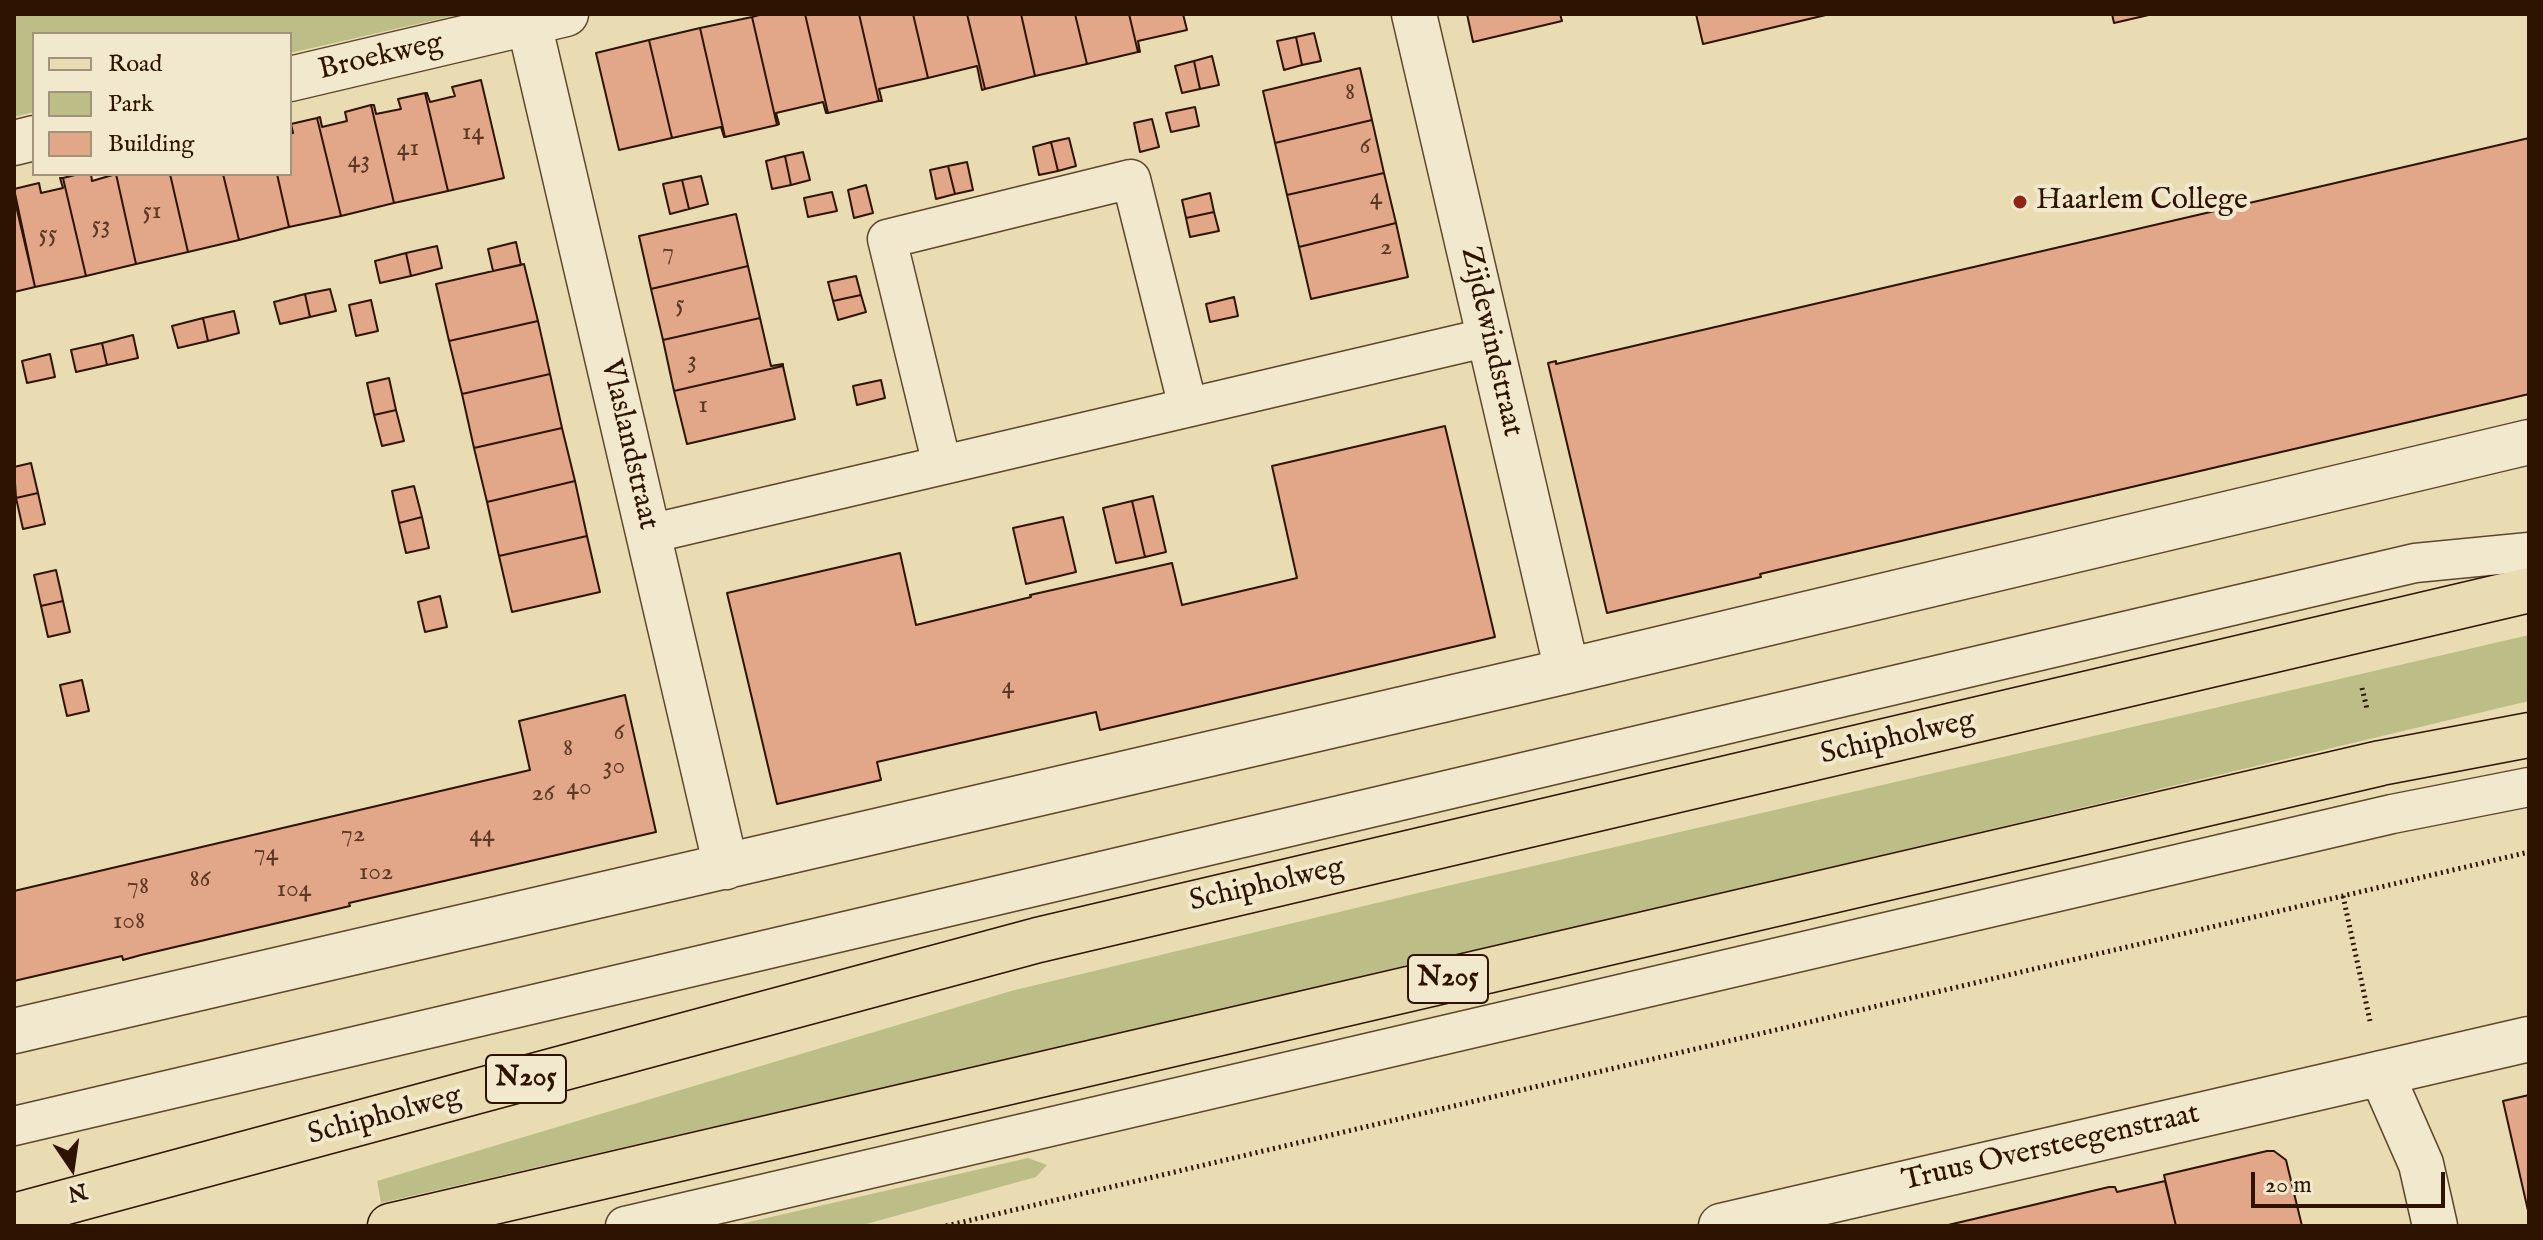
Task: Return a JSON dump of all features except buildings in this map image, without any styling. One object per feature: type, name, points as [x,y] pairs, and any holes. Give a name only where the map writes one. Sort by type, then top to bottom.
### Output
[{"type":"main road","name":"Schipholweg","points":[[14,1216],[1038,940],[2529,590]]},
{"type":"main road","name":"N205","points":[[390,1226],[2381,763],[2529,735]]},
{"type":"street","name":"Zijdewindstraat","points":[[1414,14],[1567,671]]},
{"type":"street","name":"Broekweg","points":[[292,79],[548,18]]},
{"type":"street","name":"Vlaslandstraat","points":[[548,18],[649,534],[726,867]]},
{"type":"street","points":[[14,1031],[1567,671],[2529,442]]},
{"type":"street","name":"Truus Oversteegenstraat","points":[[1721,1226],[2529,1039]]},
{"type":"street","points":[[2381,1073],[2421,1164],[2435,1226]]},
{"type":"lane","points":[[942,465],[887,239],[1131,179],[1188,407]]},
{"type":"lane","points":[[649,534],[1489,337]]},
{"type":"lane","name":"Schipholweg","points":[[14,1126],[2415,563],[2529,552]]},
{"type":"lane","name":"N205","points":[[625,1226],[2376,818],[2529,787]]},
{"type":"path","points":[[946,1226],[2529,852]]},
{"type":"path","points":[[2343,896],[2381,1073]]},
{"type":"green space","points":[[14,14],[461,14],[292,53],[292,32],[32,32],[32,112],[14,117]]},
{"type":"green space","points":[[2529,635],[2529,701],[1581,927],[381,1203],[377,1181],[1011,991],[1447,886]]},
{"type":"green space","points":[[1028,1158],[1047,1165],[1036,1177],[859,1226],[732,1226]]},
{"type":"place","name":"Haarlem College","points":[[2020,202]]}]
